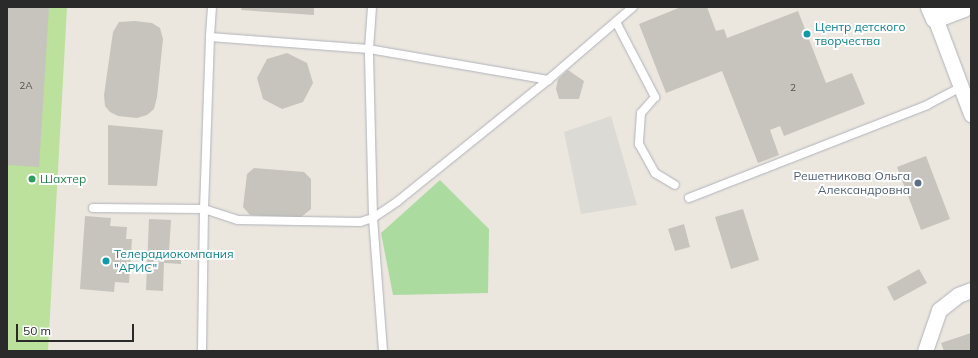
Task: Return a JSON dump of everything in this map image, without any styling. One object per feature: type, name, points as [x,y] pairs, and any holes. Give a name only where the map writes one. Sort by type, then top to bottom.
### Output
[{"type":"street","points":[[964,7],[933,12],[971,114]]},
{"type":"street","points":[[925,351],[939,310],[958,294],[971,290]]},
{"type":"lane","points":[[202,351],[204,209],[212,7]]},
{"type":"lane","points":[[372,7],[369,49],[372,218],[383,351]]},
{"type":"lane","points":[[93,208],[204,209],[238,220],[360,222],[372,218],[398,201],[548,80],[633,7]]},
{"type":"lane","points":[[616,22],[655,97],[641,113],[640,144],[655,173],[675,185]]},
{"type":"lane","points":[[210,37],[369,49],[548,80]]},
{"type":"lane","points":[[689,198],[927,105],[961,87]]},
{"type":"green space","name":"Шахтер","points":[[7,7],[67,7],[48,351],[7,351]]},
{"type":"green space","points":[[440,180],[489,229],[488,293],[393,295],[381,233]]},
{"type":"shaded area","points":[[611,116],[637,205],[581,214],[564,132]]},
{"type":"building","points":[[7,7],[49,7],[39,167],[7,165]]},
{"type":"building","points":[[242,7],[314,7],[314,15],[241,10]]},
{"type":"building","points":[[681,7],[707,7],[716,31],[724,29],[727,38],[798,11],[826,83],[852,73],[865,104],[784,136],[780,126],[770,130],[779,155],[758,163],[722,71],[666,93],[639,24]]},
{"type":"building","points":[[135,21],[152,23],[160,28],[163,39],[157,97],[154,109],[147,115],[137,118],[118,116],[110,112],[105,106],[104,95],[113,32],[119,22]]},
{"type":"building","points":[[287,53],[307,63],[313,83],[303,102],[282,109],[263,99],[257,78],[267,59]]},
{"type":"building","points":[[568,70],[584,81],[579,99],[559,99],[556,89],[558,79]]},
{"type":"building","points":[[108,125],[163,130],[157,186],[108,185]]},
{"type":"building","points":[[926,156],[950,219],[921,230],[897,167]]},
{"type":"building","points":[[254,168],[304,172],[311,179],[311,209],[300,218],[250,215],[243,207],[247,174]]},
{"type":"building","points":[[743,209],[759,260],[731,269],[715,217]]},
{"type":"building","name":"Телерадиокомпания \"АРИС\"","points":[[85,216],[111,218],[110,226],[127,227],[126,239],[132,239],[129,283],[115,282],[114,292],[80,289]]},
{"type":"building","points":[[149,219],[171,220],[169,252],[181,253],[181,264],[164,263],[163,291],[146,290]]},
{"type":"building","points":[[684,224],[690,247],[675,251],[668,229]]},
{"type":"building","points":[[919,269],[927,283],[894,301],[887,287]]},
{"type":"building","points":[[971,333],[971,351],[944,351],[941,343]]},
{"type":"place","name":"Центр детского творчества","points":[[807,34]]},
{"type":"place","name":"Шахтер","points":[[32,179]]},
{"type":"place","name":"Решетникова Ольга Александровна","points":[[918,183]]},
{"type":"place","name":"Телерадиокомпания \"АРИС\"","points":[[106,261]]}]
